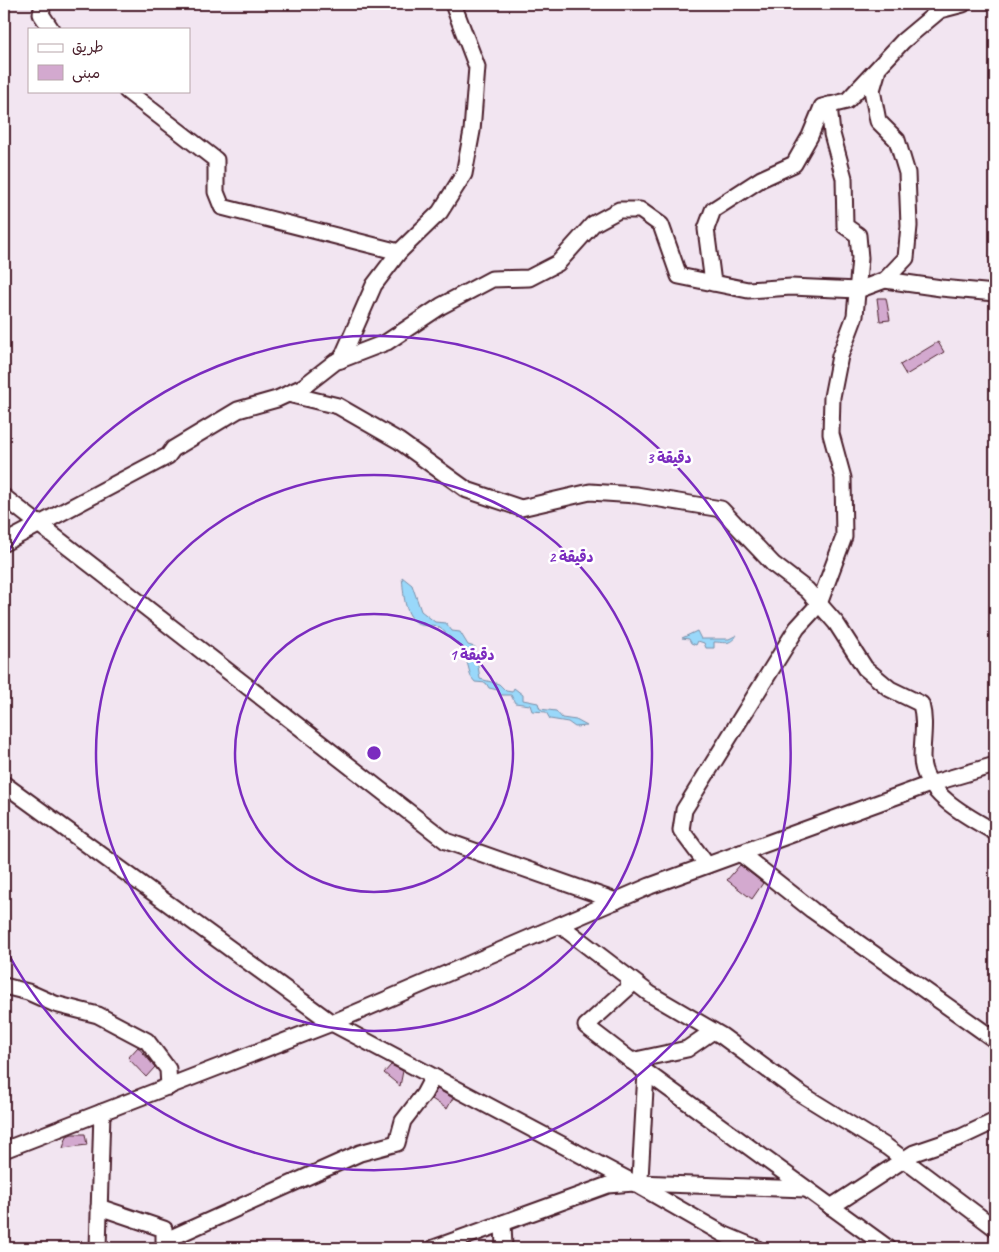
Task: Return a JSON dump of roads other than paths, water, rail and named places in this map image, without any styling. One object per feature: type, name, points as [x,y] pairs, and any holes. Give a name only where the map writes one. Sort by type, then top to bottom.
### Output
[{"type":"street","points":[[43,4],[41,14],[50,28]]},
{"type":"street","points":[[341,360],[374,285],[399,252],[440,212],[464,174],[472,131],[477,67],[453,4]]},
{"type":"street","points":[[713,283],[706,229],[713,210],[761,179],[794,164],[810,136],[822,107],[847,101],[878,70],[903,41],[940,10],[954,5]]},
{"type":"street","points":[[4,543],[168,456],[173,449],[238,410],[288,394],[303,387],[341,360],[388,342],[441,306],[492,279],[529,278],[558,263],[593,224],[619,210],[640,210],[661,225],[679,276],[748,290],[792,286],[858,290],[885,280],[906,258],[909,226],[907,173],[897,140],[878,121],[872,90],[878,70]]},
{"type":"street","points":[[128,92],[216,160],[216,192],[222,207],[399,252]]},
{"type":"street","points":[[707,865],[681,830],[684,810],[797,628],[819,604],[844,536],[843,478],[831,434],[832,397],[840,356],[855,316],[860,258],[858,235],[845,226],[844,178],[832,134],[829,105]]},
{"type":"street","points":[[885,280],[941,288],[995,292]]},
{"type":"street","points":[[288,394],[338,406],[399,441],[467,490],[521,508],[590,492],[636,495],[721,509],[774,564],[807,590],[836,623],[865,668],[890,688],[922,704],[926,721],[922,760],[930,784],[949,802],[995,832]]},
{"type":"street","points":[[4,497],[446,841],[616,901]]},
{"type":"street","points":[[4,1150],[332,1024],[616,901],[707,865],[930,784],[995,765]]},
{"type":"street","points":[[4,784],[332,1024],[634,1183],[725,1235],[756,1248]]},
{"type":"street","points":[[740,853],[812,910],[995,1040]]},
{"type":"street","points":[[560,925],[650,994],[713,1030],[798,1092],[904,1160],[995,1228]]},
{"type":"street","points":[[628,977],[629,987],[586,1026],[631,1061],[888,1248]]},
{"type":"street","points":[[4,986],[28,992],[55,1004],[98,1016],[147,1041],[168,1070],[169,1086]]},
{"type":"street","points":[[631,1061],[687,1050],[713,1030]]},
{"type":"street","points":[[634,1183],[640,1179],[646,1072]]},
{"type":"street","points":[[99,1208],[164,1229],[164,1242],[360,1153],[397,1144],[403,1121],[424,1094],[433,1077]]},
{"type":"street","points":[[98,1248],[102,1112]]},
{"type":"street","points":[[831,1207],[914,1153],[961,1137],[995,1121]]},
{"type":"street","points":[[434,1248],[608,1185],[634,1183],[806,1189]]},
{"type":"street","points":[[503,1223],[504,1248]]},
{"type":"water","points":[[402,577],[412,585],[421,611],[435,622],[446,623],[452,631],[460,632],[468,645],[475,647],[480,679],[499,684],[506,691],[512,692],[514,688],[523,695],[523,700],[538,703],[540,709],[556,711],[562,718],[576,720],[587,726],[575,727],[568,722],[550,719],[546,712],[532,711],[530,705],[515,703],[511,695],[500,695],[498,690],[489,688],[486,683],[475,682],[471,677],[463,647],[434,625],[421,625],[411,616],[404,597]]},
{"type":"water","points":[[697,631],[701,639],[729,639],[737,635],[729,642],[714,642],[714,648],[706,648],[704,643],[698,641],[696,645],[691,643],[689,639],[682,638]]}]
